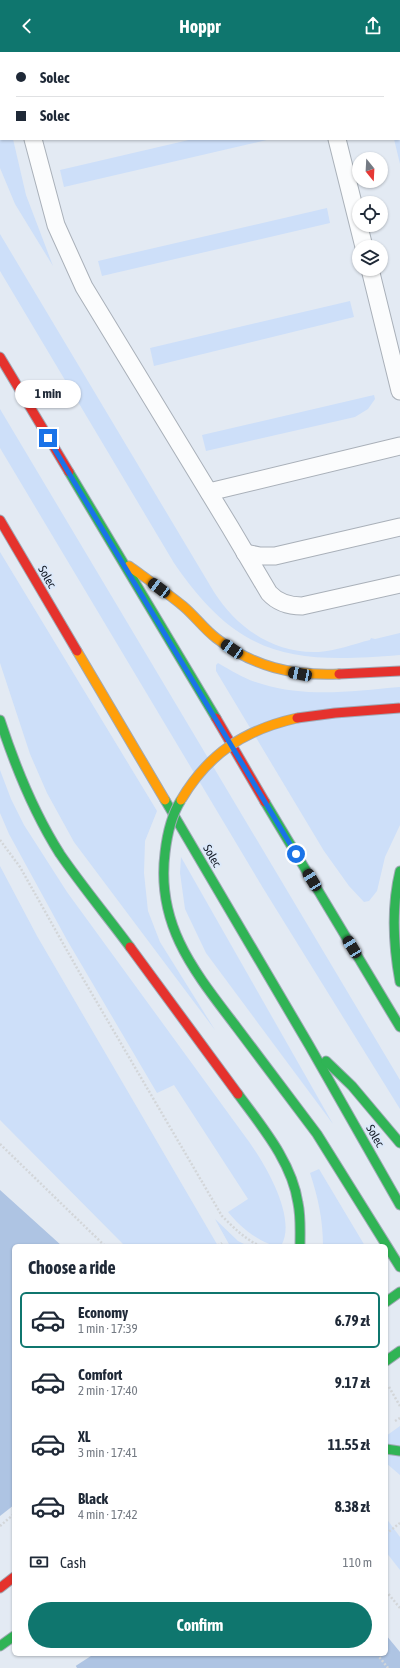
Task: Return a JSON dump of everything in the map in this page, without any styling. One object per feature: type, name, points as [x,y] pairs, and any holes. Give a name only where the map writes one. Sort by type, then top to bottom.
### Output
[{"type":"main road","points":[[0,358],[400,1027]]},
{"type":"main road","name":"Solec","points":[[0,520],[309,1045],[400,1205]]},
{"type":"main road","points":[[120,560],[184,607],[216,638],[247,658],[265,666],[300,674],[322,675],[400,671]]},
{"type":"main road","points":[[386,1244],[317,1134],[196,972],[175,933],[168,914],[162,871],[164,849],[169,828],[180,798],[196,775],[214,757],[235,741],[252,732],[300,718],[400,708]]},
{"type":"main road","points":[[0,720],[13,759],[30,800],[60,854],[269,1136],[287,1167],[297,1196],[300,1224],[300,1244]]},
{"type":"main road","points":[[400,871],[394,901],[393,923],[396,964],[400,982]]},
{"type":"main road","points":[[309,1045],[352,1086],[400,1143]]},
{"type":"main road","points":[[388,1248],[400,1267]]},
{"type":"main road","points":[[388,1301],[400,1292]]},
{"type":"main road","points":[[388,1360],[400,1351]]},
{"type":"main road","points":[[388,1449],[400,1451]]},
{"type":"main road","points":[[0,1588],[12,1579]]},
{"type":"main road","points":[[0,1646],[12,1637]]},
{"type":"lane","points":[[33,140],[56,225],[84,287],[209,492],[269,594],[278,601],[294,606],[302,606],[400,584]]},
{"type":"lane","points":[[337,140],[362,240]]},
{"type":"lane","points":[[372,276],[400,391]]},
{"type":"lane","points":[[209,492],[400,446]]},
{"type":"lane","points":[[245,553],[260,556],[275,556],[400,527]]},
{"type":"path","points":[[0,840],[20,867],[78,970],[222,1216],[238,1232],[256,1244]]},
{"type":"path","points":[[0,1144],[103,1244]]},
{"type":"path","points":[[388,1385],[400,1406]]},
{"type":"path","points":[[395,1421],[400,1418]]},
{"type":"path","points":[[0,1526],[12,1516]]},
{"type":"path","points":[[388,1532],[400,1523]]},
{"type":"path","points":[[388,1593],[400,1608]]},
{"type":"path","points":[[379,1656],[388,1668]]},
{"type":"shaded area","points":[[0,140],[13,140],[26,195],[53,266],[15,204],[0,168]]},
{"type":"shaded area","points":[[189,140],[267,140],[64,187],[60,170]]},
{"type":"shaded area","points":[[394,140],[400,140],[400,164]]},
{"type":"shaded area","points":[[327,208],[330,223],[102,276],[98,261]]},
{"type":"shaded area","points":[[0,234],[214,592],[234,617],[258,636],[272,643],[287,649],[303,651],[319,652],[331,650],[370,640],[371,638],[375,639],[400,633],[400,655],[362,658],[328,658],[298,655],[270,648],[245,636],[221,619],[198,595],[174,563],[0,271]]},
{"type":"shaded area","points":[[350,301],[354,317],[154,366],[150,348]]},
{"type":"shaded area","points":[[374,395],[375,399],[368,409],[355,417],[206,451],[202,435]]},
{"type":"shaded area","points":[[0,409],[400,1080],[400,1109],[263,888],[0,448]]},
{"type":"shaded area","points":[[0,552],[157,811],[145,841],[144,873],[148,911],[160,942],[215,1030],[74,842],[47,793],[30,754],[0,663]]},
{"type":"shaded area","points":[[218,663],[250,680],[296,691],[348,692],[400,687],[400,825],[385,857],[377,891],[369,901],[364,902],[349,886],[324,851],[216,671],[216,665]]},
{"type":"shaded area","points":[[0,770],[11,799],[24,825],[67,892],[262,1161],[277,1191],[282,1206],[285,1221],[285,1234],[282,1244],[270,1244],[259,1239],[238,1223],[228,1212],[248,1199],[174,1085],[157,1093],[67,940],[9,834],[0,813]]},
{"type":"shaded area","points":[[181,857],[333,1124],[206,953],[185,909],[180,873]]},
{"type":"shaded area","points":[[0,866],[37,936],[217,1244],[123,1244],[0,1120]]},
{"type":"shaded area","points":[[319,1169],[364,1244],[323,1244],[320,1209],[310,1173]]},
{"type":"shaded area","points":[[0,1190],[60,1244],[12,1244],[12,1558],[0,1537]]},
{"type":"shaded area","points":[[215,1219],[238,1241],[244,1244],[229,1244]]},
{"type":"shaded area","points":[[400,1426],[400,1475],[388,1465],[388,1435]]},
{"type":"shaded area","points":[[388,1521],[400,1537],[400,1570],[388,1555]]},
{"type":"shaded area","points":[[388,1637],[400,1652],[400,1668],[77,1668],[70,1656],[388,1656]]},
{"type":"pier","points":[[12,1507],[12,1560],[0,1541],[0,1516]]},
{"type":"pier","points":[[68,1656],[91,1656],[74,1667]]},
{"type":"traffic: fast","points":[[69,472],[216,718]]},
{"type":"traffic: fast","points":[[0,720],[26,789],[60,854],[130,947]]},
{"type":"traffic: fast","points":[[165,800],[309,1045],[400,1205]]},
{"type":"traffic: fast","points":[[181,800],[172,819],[166,846],[164,879],[166,903],[172,925],[192,966],[235,1025]]},
{"type":"traffic: fast","points":[[265,802],[400,1027]]},
{"type":"traffic: fast","points":[[400,871],[394,912],[396,954],[400,982]]},
{"type":"traffic: fast","points":[[235,1025],[317,1134],[386,1244]]},
{"type":"traffic: fast","points":[[326,1061],[352,1086],[400,1143]]},
{"type":"traffic: fast","points":[[238,1094],[266,1132],[283,1159],[289,1173],[295,1188],[299,1208],[300,1244]]},
{"type":"traffic: fast","points":[[388,1248],[400,1267]]},
{"type":"traffic: fast","points":[[388,1301],[400,1292]]},
{"type":"traffic: fast","points":[[388,1360],[400,1351]]},
{"type":"traffic: fast","points":[[388,1449],[400,1451]]},
{"type":"traffic: fast","points":[[0,1646],[12,1637]]},
{"type":"traffic: slow","points":[[129,566],[183,606],[207,631],[230,648],[244,656],[274,668],[306,673],[339,674]]},
{"type":"traffic: slow","points":[[77,651],[165,800]]},
{"type":"traffic: slow","points":[[181,800],[203,769],[229,746],[260,729],[297,718]]},
{"type":"traffic: jam","points":[[0,357],[69,472]]},
{"type":"traffic: jam","points":[[0,520],[77,651]]},
{"type":"traffic: jam","points":[[339,674],[400,671]]},
{"type":"traffic: jam","points":[[297,718],[335,713],[400,708]]},
{"type":"traffic: jam","points":[[216,718],[265,802]]},
{"type":"traffic: jam","points":[[130,947],[238,1094]]},
{"type":"traffic: jam","points":[[0,1588],[12,1579]]},
{"type":"route","points":[[48,438],[296,854]]}]
